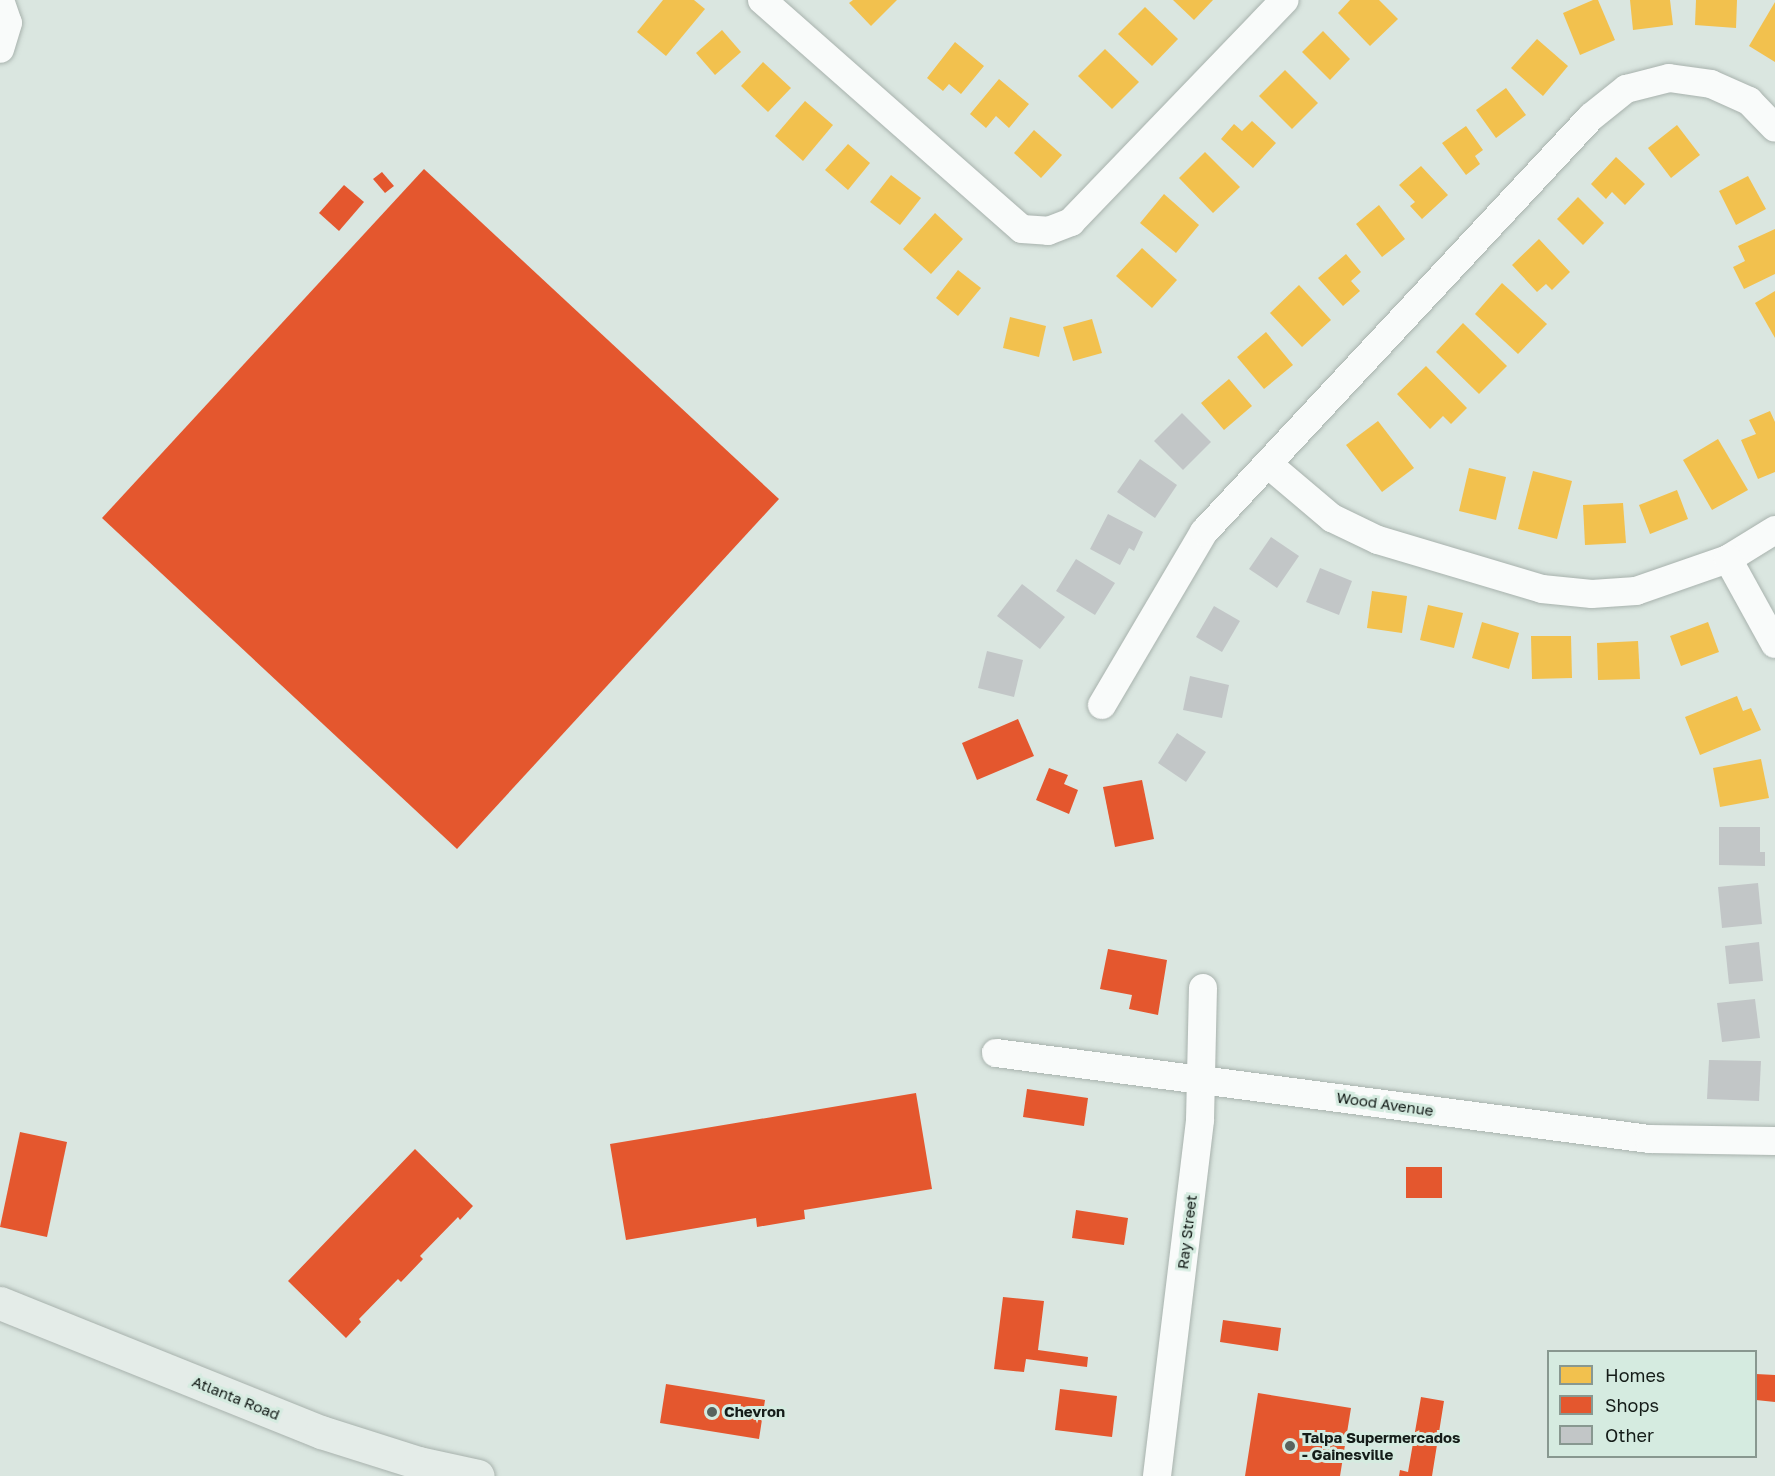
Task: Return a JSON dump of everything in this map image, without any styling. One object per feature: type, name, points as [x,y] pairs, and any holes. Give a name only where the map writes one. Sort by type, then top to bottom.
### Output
[{"type":"main road","name":"Atlanta Road","points":[[0,1304],[321,1432],[419,1463],[478,1476]]},
{"type":"street","points":[[0,0],[8,23],[0,50]]},
{"type":"street","points":[[776,4],[1022,229],[1048,231],[1071,222],[1285,0]]},
{"type":"street","points":[[1102,705],[1204,532],[1591,117],[1626,89],[1669,78],[1711,84],[1749,101],[1775,128]]},
{"type":"street","points":[[1268,464],[1332,518],[1378,540],[1542,589],[1592,594],[1636,591],[1728,559],[1775,530]]},
{"type":"street","points":[[1728,559],[1775,644]]},
{"type":"street","name":"Ray Street","points":[[1157,1476],[1200,1120],[1203,988]]},
{"type":"street","name":"Wood Avenue","points":[[996,1053],[1649,1139],[1775,1141]]},
{"type":"building: Homes","points":[[663,0],[694,0],[705,9],[666,56],[637,32]]},
{"type":"building: Homes","points":[[853,0],[897,0],[871,26],[849,3]]},
{"type":"building: Homes","points":[[1173,0],[1213,0],[1194,20]]},
{"type":"building: Homes","points":[[1350,0],[1379,0],[1398,19],[1370,46],[1338,13]]},
{"type":"building: Homes","points":[[1598,0],[1615,40],[1580,55],[1563,13]]},
{"type":"building: Homes","points":[[1630,0],[1670,0],[1673,25],[1633,30]]},
{"type":"building: Homes","points":[[1696,0],[1737,0],[1736,28],[1695,25]]},
{"type":"building: Homes","points":[[1775,2],[1775,62],[1749,46]]},
{"type":"building: Homes","points":[[1145,7],[1178,39],[1152,66],[1118,34]]},
{"type":"building: Homes","points":[[722,30],[741,52],[715,75],[696,53]]},
{"type":"building: Homes","points":[[1323,31],[1350,59],[1330,80],[1302,52]]},
{"type":"building: Homes","points":[[1537,39],[1568,66],[1543,96],[1511,68]]},
{"type":"building: Homes","points":[[955,42],[984,66],[961,94],[949,84],[943,91],[927,78]]},
{"type":"building: Homes","points":[[1105,49],[1139,82],[1112,109],[1078,76]]},
{"type":"building: Homes","points":[[763,62],[791,88],[768,112],[741,86]]},
{"type":"building: Homes","points":[[1285,70],[1318,103],[1292,129],[1259,96]]},
{"type":"building: Homes","points":[[999,79],[1029,104],[1009,128],[996,116],[986,128],[970,114]]},
{"type":"building: Homes","points":[[1506,88],[1526,115],[1496,138],[1476,110]]},
{"type":"building: Homes","points":[[805,101],[833,125],[803,161],[775,136]]},
{"type":"building: Homes","points":[[1252,121],[1276,143],[1253,168],[1221,139],[1234,124],[1242,131]]},
{"type":"building: Homes","points":[[1677,125],[1700,155],[1671,178],[1648,148]]},
{"type":"building: Homes","points":[[1466,126],[1483,150],[1475,156],[1480,164],[1466,175],[1442,143]]},
{"type":"building: Homes","points":[[1034,130],[1062,155],[1041,178],[1014,153]]},
{"type":"building: Homes","points":[[848,144],[870,163],[848,190],[825,170]]},
{"type":"building: Homes","points":[[1205,152],[1240,187],[1213,213],[1179,178]]},
{"type":"building: Homes","points":[[1616,157],[1645,184],[1625,205],[1612,192],[1606,199],[1591,184]]},
{"type":"building: Homes","points":[[1421,166],[1448,195],[1422,219],[1410,206],[1415,202],[1399,185]]},
{"type":"building: Homes","points":[[891,175],[921,198],[900,225],[870,202]]},
{"type":"building: Homes","points":[[1748,176],[1766,209],[1736,225],[1719,191]]},
{"type":"building: Homes","points":[[1164,194],[1199,225],[1176,253],[1140,223]]},
{"type":"building: Homes","points":[[1578,197],[1604,223],[1583,245],[1557,219]]},
{"type":"building: Homes","points":[[1379,205],[1405,239],[1382,257],[1356,224]]},
{"type":"building: Homes","points":[[935,213],[963,239],[931,274],[903,249]]},
{"type":"building: Homes","points":[[1775,229],[1775,274],[1744,289],[1733,267],[1745,261],[1738,246]]},
{"type":"building: Homes","points":[[1539,239],[1570,272],[1552,290],[1546,284],[1537,292],[1512,265]]},
{"type":"building: Homes","points":[[1142,248],[1177,280],[1152,308],[1116,276]]},
{"type":"building: Homes","points":[[1346,254],[1361,272],[1351,281],[1360,291],[1343,306],[1318,278]]},
{"type":"building: Homes","points":[[958,270],[981,288],[958,316],[936,298]]},
{"type":"building: Homes","points":[[1502,283],[1547,324],[1518,354],[1475,314]]},
{"type":"building: Homes","points":[[1299,285],[1331,320],[1302,347],[1270,313]]},
{"type":"building: Homes","points":[[1775,291],[1775,338],[1755,303]]},
{"type":"building: Homes","points":[[1010,317],[1046,326],[1039,357],[1003,348]]},
{"type":"building: Homes","points":[[1092,319],[1102,353],[1073,361],[1063,327]]},
{"type":"building: Homes","points":[[1463,323],[1507,366],[1479,394],[1436,352]]},
{"type":"building: Homes","points":[[1266,332],[1293,365],[1264,389],[1237,357]]},
{"type":"building: Homes","points":[[1426,366],[1467,408],[1451,424],[1443,416],[1430,429],[1397,394]]},
{"type":"building: Homes","points":[[1229,379],[1252,406],[1224,430],[1201,403]]},
{"type":"building: Homes","points":[[1770,411],[1775,422],[1775,472],[1758,479],[1741,440],[1756,434],[1749,420]]},
{"type":"building: Homes","points":[[1378,421],[1414,468],[1382,492],[1346,445]]},
{"type":"building: Homes","points":[[1718,439],[1748,490],[1712,510],[1683,460]]},
{"type":"building: Homes","points":[[1469,468],[1506,477],[1496,520],[1459,511]]},
{"type":"building: Homes","points":[[1533,471],[1572,481],[1557,539],[1518,529]]},
{"type":"building: Homes","points":[[1677,490],[1688,519],[1650,534],[1639,505]]},
{"type":"building: Homes","points":[[1623,503],[1626,543],[1585,545],[1583,505]]},
{"type":"building: Homes","points":[[1372,591],[1407,596],[1402,633],[1367,628]]},
{"type":"building: Homes","points":[[1428,605],[1463,613],[1454,648],[1420,640]]},
{"type":"building: Homes","points":[[1482,622],[1519,633],[1509,669],[1472,658]]},
{"type":"building: Homes","points":[[1708,622],[1719,652],[1681,666],[1670,636]]},
{"type":"building: Homes","points":[[1531,636],[1571,636],[1572,678],[1532,679]]},
{"type":"building: Homes","points":[[1638,641],[1640,679],[1598,680],[1597,643]]},
{"type":"building: Homes","points":[[1737,696],[1743,711],[1751,708],[1761,730],[1700,755],[1685,717]]},
{"type":"building: Homes","points":[[1761,759],[1769,798],[1720,807],[1713,768]]},
{"type":"building: Shops","points":[[424,169],[779,499],[457,849],[102,518]]},
{"type":"building: Shops","points":[[382,172],[394,186],[385,193],[373,179]]},
{"type":"building: Shops","points":[[344,185],[364,202],[339,231],[319,213]]},
{"type":"building: Shops","points":[[1018,719],[1034,756],[977,780],[962,743]]},
{"type":"building: Shops","points":[[1049,768],[1068,775],[1064,784],[1078,790],[1069,814],[1036,800]]},
{"type":"building: Shops","points":[[1142,780],[1154,839],[1115,847],[1103,787]]},
{"type":"building: Shops","points":[[1108,949],[1167,960],[1158,1015],[1129,1009],[1132,995],[1100,989]]},
{"type":"building: Shops","points":[[1027,1089],[1088,1098],[1084,1126],[1023,1117]]},
{"type":"building: Shops","points":[[916,1093],[932,1189],[804,1210],[805,1219],[757,1227],[756,1218],[626,1240],[610,1144]]},
{"type":"building: Shops","points":[[20,1132],[67,1142],[47,1237],[0,1227]]},
{"type":"building: Shops","points":[[415,1149],[473,1206],[460,1220],[458,1217],[420,1256],[423,1259],[401,1282],[398,1279],[359,1319],[361,1322],[346,1338],[288,1281]]},
{"type":"building: Shops","points":[[1406,1167],[1442,1167],[1442,1198],[1406,1198]]},
{"type":"building: Shops","points":[[1076,1210],[1128,1218],[1124,1245],[1072,1238]]},
{"type":"building: Shops","points":[[1003,1297],[1044,1301],[1038,1350],[1088,1357],[1087,1367],[1026,1359],[1024,1372],[994,1369]]},
{"type":"building: Shops","points":[[1223,1320],[1281,1328],[1278,1351],[1220,1342]]},
{"type":"building: Shops","points":[[1757,1374],[1775,1375],[1775,1402],[1757,1400]]},
{"type":"building: Shops","name":"Chevron","points":[[666,1384],[765,1400],[759,1439],[660,1423]]},
{"type":"building: Shops","points":[[1060,1389],[1117,1396],[1112,1437],[1055,1430]]},
{"type":"building: Shops","points":[[1258,1393],[1351,1408],[1340,1476],[1245,1476]]},
{"type":"building: Shops","points":[[1421,1397],[1444,1401],[1432,1476],[1399,1476],[1400,1470],[1408,1472]]},
{"type":"building: Other","points":[[1182,413],[1211,442],[1183,470],[1154,441]]},
{"type":"building: Other","points":[[1140,459],[1177,485],[1155,518],[1117,492]]},
{"type":"building: Other","points":[[1108,514],[1143,532],[1134,551],[1129,548],[1120,565],[1090,549]]},
{"type":"building: Other","points":[[1271,537],[1299,556],[1277,588],[1249,569]]},
{"type":"building: Other","points":[[1076,559],[1115,583],[1095,615],[1056,591]]},
{"type":"building: Other","points":[[1320,568],[1352,581],[1339,615],[1306,602]]},
{"type":"building: Other","points":[[1022,584],[1065,617],[1040,649],[997,616]]},
{"type":"building: Other","points":[[1214,606],[1240,621],[1222,652],[1196,637]]},
{"type":"building: Other","points":[[987,651],[1023,660],[1014,697],[978,688]]},
{"type":"building: Other","points":[[1190,676],[1229,685],[1222,718],[1183,710]]},
{"type":"building: Other","points":[[1177,733],[1206,752],[1186,782],[1158,763]]},
{"type":"building: Other","points":[[1719,827],[1760,827],[1760,852],[1765,852],[1765,866],[1719,865]]},
{"type":"building: Other","points":[[1758,883],[1762,924],[1722,928],[1718,887]]},
{"type":"building: Other","points":[[1759,942],[1763,981],[1729,984],[1725,946]]},
{"type":"building: Other","points":[[1755,999],[1760,1038],[1722,1042],[1717,1003]]},
{"type":"building: Other","points":[[1709,1060],[1761,1061],[1759,1101],[1707,1099]]},
{"type":"place","name":"Chevron","points":[[712,1412]]},
{"type":"place","name":"Talpa Supermercados - Gainesville","points":[[1290,1446]]}]
